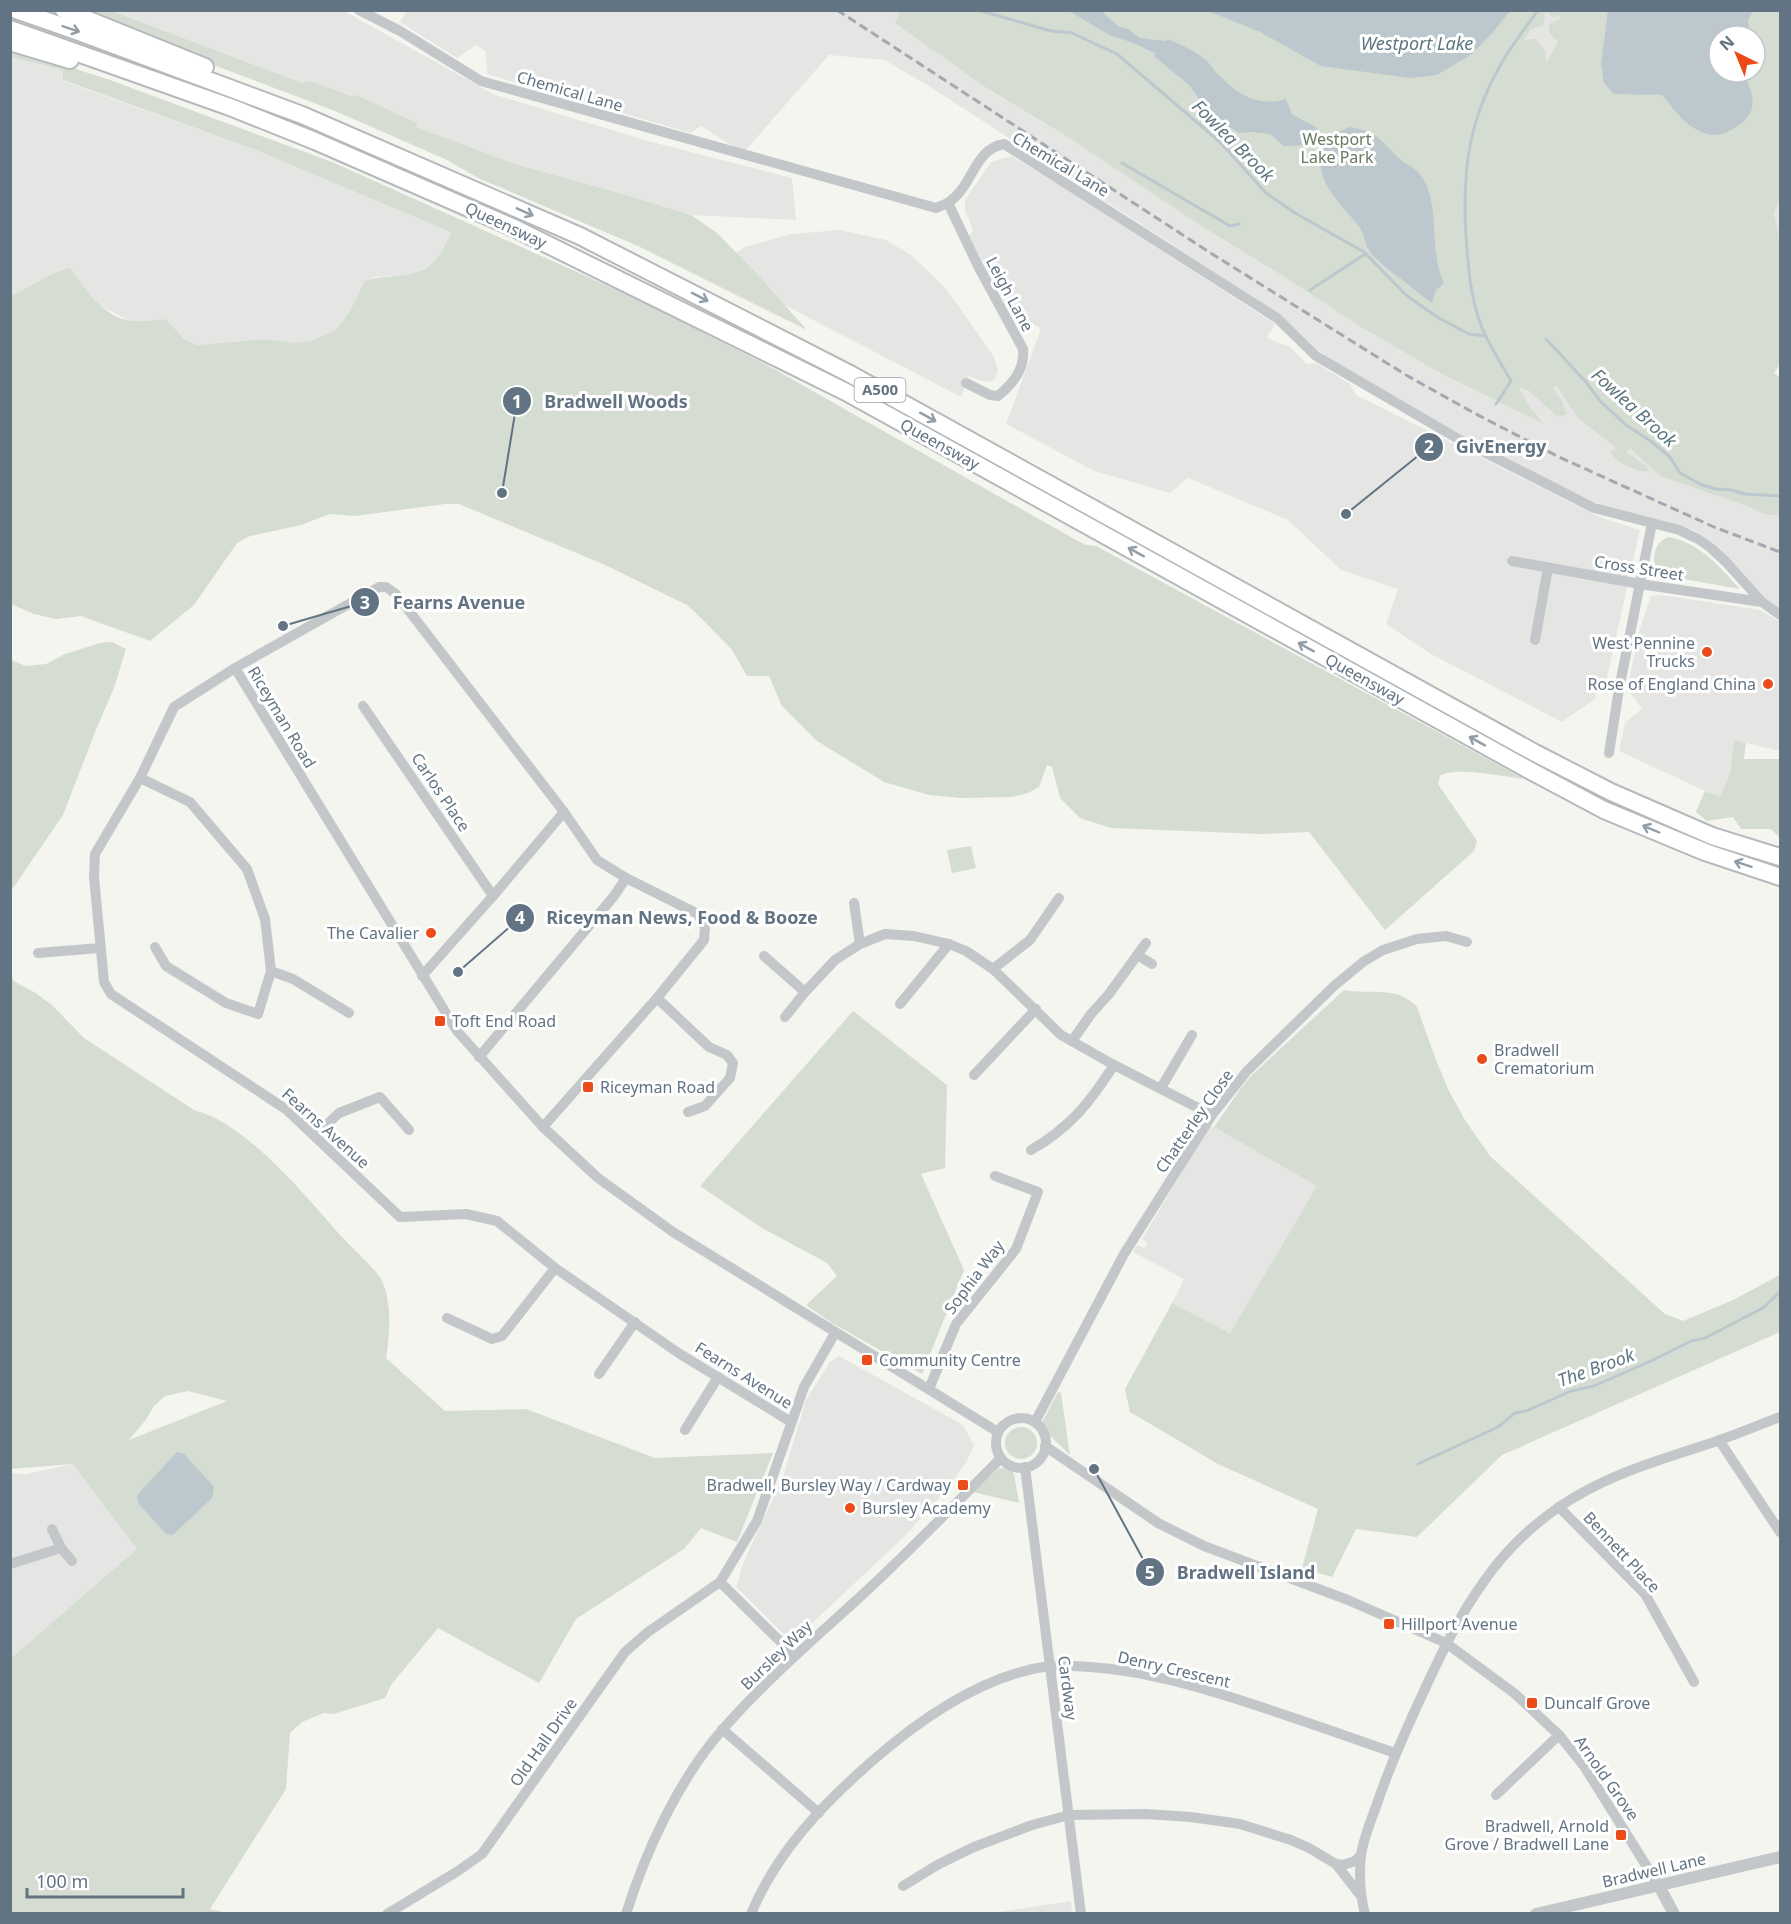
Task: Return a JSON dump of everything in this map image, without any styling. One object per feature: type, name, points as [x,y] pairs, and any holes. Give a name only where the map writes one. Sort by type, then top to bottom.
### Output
[{"type":"highway","name":"Queensway","points":[[16,10],[302,115],[580,236],[850,374],[1545,758],[1611,792],[1712,836],[1780,857]]},
{"type":"highway","points":[[64,10],[397,144],[492,197]]},
{"type":"highway","name":"Queensway","points":[[10,29],[230,107],[512,226],[814,376],[887,415],[1604,810],[1705,852],[1780,877]]},
{"type":"highway","points":[[10,42],[230,107]]},
{"type":"street","name":"Chemical Lane","points":[[359,10],[481,81],[936,208],[948,203],[960,192],[985,153],[993,146],[1004,144],[1277,318],[1316,356],[1460,440],[1594,508],[1652,523]]},
{"type":"street","name":"Leigh Lane","points":[[948,203],[978,266],[1023,349],[1024,359],[1015,380],[998,396],[990,395],[966,383]]},
{"type":"street","points":[[1609,753],[1619,688],[1652,523],[1698,539],[1711,548],[1762,602],[1780,615]]},
{"type":"street","name":"Cross Street","points":[[1512,561],[1640,584],[1762,602]]},
{"type":"street","points":[[1535,640],[1548,568]]},
{"type":"street","name":"Fearns Avenue","points":[[543,1127],[657,998],[704,940],[705,928],[699,914],[626,878],[597,860],[564,812],[396,594],[386,587],[379,588],[235,668],[174,707],[140,778],[95,854],[94,877],[104,982],[111,994],[288,1110],[400,1217],[466,1214],[497,1221],[555,1268],[680,1354],[791,1422]]},
{"type":"street","name":"Riceyman Road","points":[[235,668],[457,1031],[543,1127],[598,1178],[673,1232],[998,1432]]},
{"type":"street","name":"Carlos Place","points":[[363,706],[493,896]]},
{"type":"street","points":[[140,778],[190,802],[247,869],[265,919],[271,971],[258,1014],[226,1004],[166,966],[155,947]]},
{"type":"street","points":[[422,976],[564,812]]},
{"type":"street","points":[[479,1058],[614,896],[626,878]]},
{"type":"street","points":[[993,969],[1030,940],[1059,898]]},
{"type":"street","points":[[854,903],[860,944]]},
{"type":"street","points":[[785,1017],[836,960],[860,944],[885,934],[914,936],[949,944],[966,951],[993,969],[1061,1035],[1212,1116]]},
{"type":"street","name":"Chatterley Close","points":[[1035,1422],[1124,1254],[1212,1116],[1246,1071],[1334,986],[1363,962],[1383,950],[1417,939],[1446,936],[1467,942]]},
{"type":"street","points":[[1072,1041],[1146,943]]},
{"type":"street","points":[[900,1004],[949,944]]},
{"type":"street","points":[[38,953],[100,948]]},
{"type":"street","points":[[1137,955],[1152,964]]},
{"type":"street","points":[[764,956],[805,992]]},
{"type":"street","points":[[271,971],[293,979],[349,1013]]},
{"type":"street","points":[[657,998],[709,1047],[727,1055],[734,1063],[730,1078],[705,1106],[688,1112]]},
{"type":"street","points":[[974,1075],[1036,1009]]},
{"type":"street","points":[[1161,1088],[1192,1035]]},
{"type":"street","points":[[1186,1047],[1197,1051]]},
{"type":"street","points":[[1031,1150],[1063,1129],[1078,1115],[1114,1065]]},
{"type":"street","points":[[315,1136],[339,1113],[380,1096],[409,1130]]},
{"type":"street","name":"Sophia Way","points":[[929,1389],[956,1324],[1016,1250],[1038,1192],[995,1176]]},
{"type":"street","points":[[454,1318],[492,1339],[502,1336],[555,1268]]},
{"type":"street","points":[[599,1374],[635,1322]]},
{"type":"street","points":[[795,1656],[720,1582],[757,1521],[804,1387],[835,1333]]},
{"type":"street","points":[[685,1430],[718,1377]]},
{"type":"street","points":[[1365,1914],[1360,1896],[1361,1855],[1395,1753],[1446,1644],[1485,1579],[1504,1556],[1521,1538],[1559,1507],[1607,1479],[1634,1467],[1719,1440],[1780,1417]]},
{"type":"street","points":[[1021,1418],[1035,1422],[1043,1432],[1045,1446],[1042,1454],[1037,1461],[1025,1467],[1009,1464],[1001,1458],[997,1450],[998,1432],[1012,1419],[1021,1418]]},
{"type":"street","points":[[1719,1440],[1780,1532]]},
{"type":"street","name":"Arnold Grove","points":[[1045,1446],[1158,1523],[1204,1546],[1348,1600],[1446,1644],[1514,1693],[1559,1735],[1584,1766],[1659,1886]]},
{"type":"street","name":"Bursley Way","points":[[626,1914],[636,1881],[664,1819],[697,1762],[722,1729],[1001,1458]]},
{"type":"street","name":"Cardway","points":[[1025,1467],[1081,1914]]},
{"type":"street","name":"Bennett Place","points":[[1559,1507],[1645,1594],[1694,1682]]},
{"type":"street","points":[[52,1529],[61,1548],[72,1561]]},
{"type":"street","points":[[10,1564],[61,1548]]},
{"type":"street","name":"Old Hall Drive","points":[[387,1914],[482,1854],[625,1652],[648,1632],[720,1582]]},
{"type":"street","name":"Denry Crescent","points":[[751,1914],[762,1888],[797,1837],[839,1791],[882,1752],[926,1719],[955,1701],[988,1685],[1049,1666],[1105,1668],[1146,1674],[1216,1693],[1395,1753]]},
{"type":"street","points":[[722,1729],[819,1813]]},
{"type":"street","points":[[1496,1795],[1559,1735]]},
{"type":"street","points":[[903,1886],[939,1864],[974,1847],[1032,1825],[1069,1815],[1145,1814],[1191,1817],[1240,1824],[1291,1840],[1336,1864],[1360,1896]]},
{"type":"street","points":[[1336,1864],[1349,1864],[1361,1855]]},
{"type":"street","name":"Bradwell Lane","points":[[1536,1914],[1780,1857]]},
{"type":"street","points":[[1659,1886],[1674,1914]]},
{"type":"shaded area","points":[[407,10],[901,11],[896,23],[985,87],[1063,134],[1201,226],[1359,326],[1440,373],[1543,423],[1521,394],[1511,373],[1477,271],[1472,218],[1473,170],[1480,134],[1494,95],[1528,33],[1545,11],[1575,11],[1523,101],[1550,350],[1599,418],[1747,506],[1763,514],[1780,516],[1780,609],[1770,603],[1715,544],[1695,531],[1602,505],[1570,491],[1459,434],[1332,361],[1282,316],[929,86],[884,60],[829,55],[745,151],[701,126],[691,133],[487,74],[486,52],[476,45],[457,58],[400,22]]},
{"type":"shaded area","points":[[112,11],[344,11],[493,94],[648,141],[792,178],[796,220],[691,215],[518,165],[415,127],[417,123],[310,81],[302,83]]},
{"type":"shaded area","points":[[11,57],[63,70],[63,81],[256,150],[451,231],[441,255],[431,266],[413,275],[375,277],[366,281],[350,311],[336,330],[310,341],[296,343],[265,339],[197,345],[184,339],[166,319],[130,321],[99,305],[70,267],[11,296]]},
{"type":"shaded area","points":[[1012,156],[1275,324],[1267,338],[1290,347],[1307,364],[1316,363],[1350,384],[1356,395],[1602,518],[1640,530],[1606,682],[1599,681],[1595,699],[1562,722],[1431,654],[1386,624],[1398,589],[1341,570],[1288,520],[1188,478],[1170,493],[1094,471],[1006,424],[1041,329],[1006,303],[988,277],[969,236],[973,231],[965,213],[965,200],[991,162]]},
{"type":"shaded area","points":[[1780,199],[1780,243],[1774,213]]},
{"type":"shaded area","points":[[840,230],[886,240],[911,255],[929,272],[948,291],[994,357],[998,370],[995,379],[990,382],[981,381],[969,376],[961,397],[721,272],[730,256],[745,247],[791,234]]},
{"type":"shaded area","points":[[1662,595],[1760,610],[1780,622],[1780,751],[1734,740],[1730,773],[1720,798],[1619,751],[1625,723],[1642,709],[1627,689],[1640,629],[1651,596]]},
{"type":"shaded area","points":[[1209,1127],[1214,1127],[1318,1186],[1230,1333],[1172,1303],[1184,1279],[1133,1252],[1137,1245],[1144,1248],[1148,1243],[1142,1239]]},
{"type":"shaded area","name":"Bursley Academy","points":[[839,1356],[963,1425],[974,1445],[967,1461],[946,1490],[906,1535],[792,1642],[736,1587],[744,1561],[783,1477],[806,1400],[830,1362]]},
{"type":"shaded area","points":[[73,1464],[137,1549],[11,1658],[10,1473],[26,1474]]},
{"type":"shaded area","points":[[1071,1901],[1072,1913],[993,1913],[1044,1905]]},
{"type":"green space","name":"Westport Lake Park","points":[[901,10],[1545,11],[1544,25],[1531,29],[1524,40],[1536,39],[1545,51],[1546,62],[1558,41],[1549,33],[1549,24],[1560,19],[1559,14],[1554,18],[1546,11],[1780,11],[1780,199],[1774,213],[1780,243],[1780,364],[1774,373],[1780,378],[1780,516],[1763,514],[1747,506],[1660,476],[1630,448],[1626,452],[1646,466],[1649,471],[1633,469],[1622,463],[1610,452],[1616,448],[1578,418],[1556,385],[1553,389],[1561,399],[1567,414],[1558,417],[1528,390],[1518,387],[1544,424],[1440,373],[1359,326],[1201,226],[1063,134],[985,87],[895,23]]},
{"type":"green space","points":[[86,11],[112,11],[302,83],[310,81],[351,96],[356,95],[417,123],[416,127],[518,165],[691,215],[717,233],[807,330],[638,246],[478,178],[447,160],[335,111],[219,67]]},
{"type":"green space","points":[[10,48],[107,79],[332,162],[637,299],[765,364],[1076,540],[1086,545],[1096,546],[1524,779],[1468,772],[1447,773],[1440,776],[1438,784],[1477,841],[1474,851],[1385,930],[1309,832],[1261,834],[1111,828],[1080,818],[1060,798],[1052,767],[1047,765],[1039,787],[1028,793],[1012,797],[961,798],[929,795],[884,782],[817,741],[782,706],[769,676],[747,676],[732,650],[687,605],[603,564],[459,504],[355,516],[330,514],[301,525],[250,536],[237,543],[194,605],[150,641],[81,616],[56,619],[34,614],[11,604],[11,296],[70,267],[96,302],[113,315],[133,321],[166,319],[184,339],[197,345],[265,339],[296,343],[310,341],[336,330],[350,311],[365,281],[419,272],[438,257],[451,232],[256,150],[63,80],[63,70],[11,57]]},
{"type":"green space","points":[[1669,537],[1700,550],[1717,564],[1740,589],[1660,575],[1654,559],[1656,548],[1659,543]]},
{"type":"green space","points":[[112,642],[126,649],[114,688],[63,815],[11,891],[11,660],[26,666],[46,664],[65,654],[100,643]]},
{"type":"green space","points":[[1734,740],[1746,743],[1744,759],[1780,759],[1780,838],[1771,829],[1741,829],[1733,817],[1707,821],[1696,812],[1705,791],[1720,797],[1730,773]]},
{"type":"green space","points":[[971,846],[976,868],[952,873],[947,850]]},
{"type":"green space","points":[[10,976],[15,982],[52,1005],[84,1038],[194,1110],[235,1130],[293,1182],[380,1277],[389,1309],[386,1358],[445,1411],[526,1409],[655,1458],[773,1453],[737,1542],[701,1528],[684,1549],[576,1619],[539,1683],[438,1628],[391,1685],[385,1698],[334,1714],[324,1713],[302,1722],[290,1733],[286,1789],[210,1909],[227,1913],[11,1913],[11,1658],[137,1549],[73,1464],[11,1469]],"holes":[[[188,1391],[227,1401],[129,1440],[154,1406],[165,1396]]]},
{"type":"green space","points":[[1344,990],[1392,993],[1409,1000],[1417,1007],[1449,1091],[1465,1120],[1490,1156],[1665,1314],[1683,1321],[1733,1300],[1780,1275],[1780,1332],[1502,1455],[1417,1537],[1356,1529],[1332,1577],[1302,1568],[1318,1509],[1218,1464],[1130,1412],[1125,1389],[1172,1303],[1230,1333],[1317,1186],[1214,1127],[1253,1074]]},
{"type":"green space","points":[[853,1011],[947,1085],[945,1168],[921,1174],[964,1270],[922,1374],[832,1323],[806,1305],[837,1276],[827,1263],[762,1228],[700,1186]]},
{"type":"green space","points":[[1058,1392],[1061,1393],[1070,1455],[1040,1426]]},
{"type":"green space","points":[[1021,1427],[1032,1432],[1037,1443],[1032,1454],[1021,1459],[1010,1454],[1005,1443],[1010,1432]]},
{"type":"green space","points":[[999,1468],[1011,1469],[1014,1474],[1019,1503],[973,1492]]},
{"type":"water","points":[[1608,10],[1753,11],[1748,24],[1707,24],[1707,84],[1748,84],[1752,98],[1750,113],[1742,123],[1730,131],[1718,135],[1705,134],[1689,125],[1662,95],[1614,94],[1604,83],[1601,64]]},
{"type":"water","points":[[1069,11],[1101,11],[1118,26],[1128,29],[1140,38],[1165,41],[1168,39],[1197,53],[1227,83],[1242,94],[1258,101],[1286,99],[1292,114],[1317,128],[1316,135],[1308,145],[1284,146],[1270,134],[1239,133],[1211,115],[1189,85],[1155,57],[1155,53],[1111,36]]},
{"type":"water","name":"Westport Lake","points":[[1208,11],[1510,11],[1472,54],[1437,75],[1410,78],[1321,66],[1260,32]]},
{"type":"water","points":[[1350,127],[1373,134],[1401,160],[1416,170],[1426,183],[1433,210],[1436,255],[1444,283],[1436,290],[1432,303],[1373,256],[1360,228],[1326,184],[1320,165],[1325,144],[1340,131]]},
{"type":"water","points":[[177,1452],[184,1454],[214,1487],[212,1498],[173,1535],[166,1534],[137,1499],[138,1494]]},
{"type":"waterway","name":"Fowlea Brook","points":[[978,10],[1051,31],[1072,33],[1117,54],[1220,142],[1266,193],[1295,213],[1364,252],[1406,295],[1437,317],[1469,334],[1486,336]]},
{"type":"waterway","points":[[1496,404],[1511,381],[1484,332],[1472,292],[1465,211],[1467,166],[1476,123],[1492,81],[1538,10]]},
{"type":"waterway","points":[[1122,163],[1230,226],[1239,224]]},
{"type":"waterway","points":[[1310,290],[1365,254]]},
{"type":"waterway","name":"Fowlea Brook","points":[[1546,339],[1601,402],[1626,425],[1670,457],[1680,473],[1702,485],[1716,489],[1745,494],[1780,496]]},
{"type":"waterway","name":"The Brook","points":[[1418,1464],[1498,1427],[1515,1413],[1526,1411],[1571,1391],[1594,1386],[1691,1341],[1705,1338],[1763,1308],[1780,1292]]},
{"type":"railway","points":[[837,10],[1209,252],[1406,375],[1559,457],[1714,527],[1780,552]]},
{"type":"place","name":"Bradwell Woods","points":[[502,493]]},
{"type":"place","name":"GivEnergy","points":[[1346,514]]},
{"type":"place","name":"Fearns Avenue","points":[[283,626]]},
{"type":"place","name":"West Pennine Trucks","points":[[1707,652]]},
{"type":"place","name":"Rose of England China","points":[[1768,684]]},
{"type":"place","name":"The Cavalier","points":[[431,933]]},
{"type":"place","name":"Riceyman News, Food & Booze","points":[[458,972]]},
{"type":"place","name":"Toft End Road","points":[[440,1021]]},
{"type":"place","name":"Bradwell Crematorium","points":[[1482,1059]]},
{"type":"place","name":"Riceyman Road","points":[[588,1087]]},
{"type":"place","name":"Community Centre","points":[[867,1360]]},
{"type":"place","name":"Bradwell Island","points":[[1094,1469]]},
{"type":"place","name":"Bradwell, Bursley Way / Cardway","points":[[963,1485]]},
{"type":"place","name":"Bursley Academy","points":[[850,1508]]},
{"type":"place","name":"Hillport Avenue","points":[[1389,1624]]},
{"type":"place","name":"Duncalf Grove","points":[[1532,1703]]},
{"type":"place","name":"Bradwell, Arnold Grove / Bradwell Lane","points":[[1621,1835]]}]
